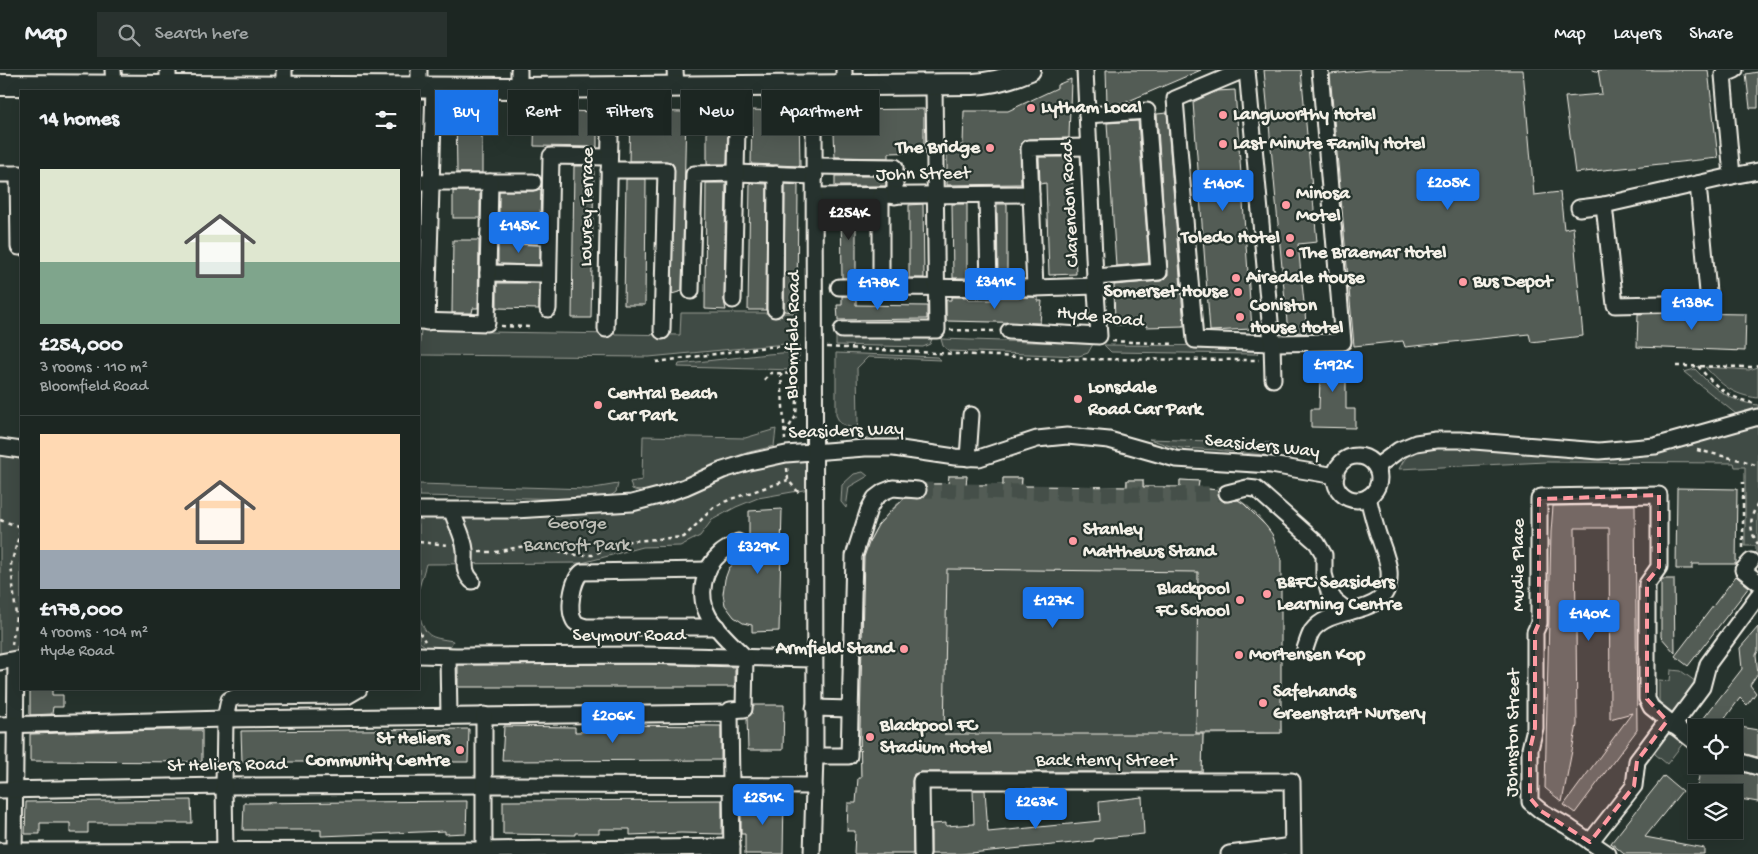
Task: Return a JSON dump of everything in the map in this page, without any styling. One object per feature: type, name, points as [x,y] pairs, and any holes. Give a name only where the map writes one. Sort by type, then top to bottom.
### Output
[{"type":"main road","points":[[0,85],[71,88],[113,77],[173,83],[424,82],[519,79],[611,86],[675,78],[738,86],[814,85],[844,77],[934,85],[985,77],[1010,78],[1030,70]]},
{"type":"street","name":"Clarendon Road","points":[[1085,70],[1099,336]]},
{"type":"street","points":[[1273,379],[1272,342],[1246,70],[1174,99],[1195,340],[1272,342],[1343,342],[1320,70]]},
{"type":"street","points":[[1732,176],[1723,75],[1734,70]]},
{"type":"street","points":[[424,82],[423,322],[487,323],[490,182]]},
{"type":"street","name":"Bloomfield Road","points":[[812,854],[815,756],[814,85]]},
{"type":"street","points":[[842,330],[937,330],[934,85]]},
{"type":"street","name":"Lowrey Terrace","points":[[606,330],[611,86]]},
{"type":"street","points":[[732,300],[738,86]]},
{"type":"street","points":[[839,287],[1035,288],[1159,272],[1147,112],[1087,114]]},
{"type":"street","points":[[1035,288],[1029,148],[1088,147]]},
{"type":"street","points":[[548,309],[551,156],[666,170],[662,331]]},
{"type":"street","points":[[691,291],[694,174],[776,174],[895,167],[888,196],[881,287]]},
{"type":"street","points":[[1579,208],[1604,205],[1758,171]]},
{"type":"street","points":[[0,174],[20,174],[19,247]]},
{"type":"street","points":[[775,309],[776,174]]},
{"type":"street","points":[[425,182],[533,182]]},
{"type":"street","points":[[1604,205],[1615,304],[1709,303],[1698,184]]},
{"type":"street","name":"John Street","points":[[815,196],[1031,194]]},
{"type":"street","points":[[987,195],[989,288]]},
{"type":"street","points":[[489,234],[542,236]]},
{"type":"street","points":[[488,273],[542,274]]},
{"type":"street","name":"Hyde Road","points":[[1009,331],[1099,336]]},
{"type":"street","points":[[968,458],[972,415]]},
{"type":"street","points":[[1376,467],[1399,450],[1416,443],[1436,440],[1462,440],[1599,451],[1655,446],[1758,417]]},
{"type":"street","name":"Seasiders Way","points":[[420,510],[515,510],[632,502],[677,490],[723,470],[748,462],[776,456],[814,451],[894,448],[968,458],[988,455],[1037,439],[1053,437],[1080,436],[1126,444],[1176,459],[1271,465],[1336,476]]},
{"type":"street","points":[[0,447],[20,450]]},
{"type":"street","points":[[1355,457],[1368,460],[1376,467],[1379,482],[1373,494],[1368,498],[1355,500],[1342,494],[1336,483],[1336,476],[1342,463],[1355,457]]},
{"type":"street","points":[[815,756],[849,756],[854,556],[869,509],[875,498],[893,488],[918,490]]},
{"type":"street","points":[[1227,493],[1247,488],[1256,489],[1317,543],[1324,555],[1324,574],[1329,592],[1335,601],[1350,612]]},
{"type":"street","name":"Mudie Place","points":[[1535,632],[1539,623],[1539,499],[1544,497],[1660,495],[1659,567],[1647,584],[1647,699],[1651,707],[1670,723]]},
{"type":"street","points":[[1305,649],[1312,632],[1317,626],[1328,619],[1369,607],[1383,596],[1388,585],[1389,571],[1368,498]]},
{"type":"street","points":[[452,511],[465,550],[465,571],[472,581]]},
{"type":"street","points":[[8,661],[7,790],[9,852],[732,851],[730,710],[744,709],[745,657],[709,618],[704,606],[702,592],[708,570],[721,553],[738,542]]},
{"type":"street","points":[[1747,566],[1758,582]]},
{"type":"street","points":[[708,570],[582,572],[575,580],[572,612],[574,620],[579,625],[586,627],[717,627]]},
{"type":"street","points":[[1590,842],[1634,786],[1638,761],[1702,687],[1708,664],[1757,598]]},
{"type":"street","name":"Johnston Street","points":[[1535,632],[1535,728],[1530,749],[1530,802],[1608,854]]},
{"type":"street","name":"Seymour Road","points":[[420,655],[646,655],[814,659]]},
{"type":"street","points":[[447,656],[449,716]]},
{"type":"street","points":[[225,852],[225,719],[229,700],[236,697],[346,696],[357,690]]},
{"type":"street","points":[[814,708],[850,709]]},
{"type":"street","points":[[8,725],[225,719],[730,713]]},
{"type":"street","points":[[484,715],[484,852]]},
{"type":"street","points":[[1670,723],[1688,737]]},
{"type":"street","points":[[1743,763],[1758,767]]},
{"type":"street","name":"Back Henry Street","points":[[922,854],[921,780],[1292,781],[1292,850]]},
{"type":"street","name":"St Heliers Road","points":[[7,790],[224,786],[814,786]]},
{"type":"street","points":[[1229,854],[1292,850]]},
{"type":"path","points":[[487,323],[490,326],[532,327]]},
{"type":"path","points":[[937,330],[1009,331]]},
{"type":"path","name":"Hyde Road","points":[[1099,336],[1114,342],[1175,344]]},
{"type":"path","points":[[656,362],[767,346],[798,346]]},
{"type":"path","points":[[828,346],[936,354],[1058,358],[1273,360]]},
{"type":"path","points":[[1676,366],[1758,366]]},
{"type":"path","points":[[1698,366],[1712,383],[1726,394],[1740,400],[1758,404]]},
{"type":"path","points":[[764,380],[771,373],[799,374]]},
{"type":"path","points":[[781,373],[784,435]]},
{"type":"path","points":[[1691,449],[1758,466]]},
{"type":"path","points":[[420,542],[444,544],[474,552],[496,552],[533,546],[576,555],[592,555],[619,542],[684,537],[714,507],[731,499],[788,480]]},
{"type":"path","points":[[1743,482],[1747,566]]},
{"type":"path","points":[[1758,504],[1751,519],[1754,537],[1758,544]]},
{"type":"path","points":[[0,520],[20,528]]},
{"type":"path","points":[[8,661],[16,616],[11,564],[20,532]]},
{"type":"highlighted area","points":[[1659,495],[1659,567],[1647,582],[1647,699],[1667,721],[1637,761],[1634,786],[1590,842],[1541,811],[1530,798],[1530,749],[1535,728],[1535,632],[1539,623],[1539,499]]},
{"type":"green space","points":[[681,313],[797,313],[796,343],[649,357],[420,354],[421,330],[428,327],[486,328],[490,332],[680,335]]},
{"type":"green space","points":[[836,336],[932,339],[930,344],[923,347],[836,345]]},
{"type":"green space","points":[[941,339],[1093,344],[1088,353],[1079,356],[949,351],[943,346]]},
{"type":"green space","points":[[1104,345],[1260,346],[1260,350],[1257,354],[1111,352]]},
{"type":"green space","points":[[795,352],[796,370],[678,367],[679,364]]},
{"type":"green space","points":[[836,353],[937,357],[941,360],[868,357],[857,368],[858,422],[857,427],[854,429],[840,423],[836,415]]},
{"type":"green space","points":[[1705,367],[1749,370],[1758,367],[1758,398],[1734,392]]},
{"type":"green space","points":[[1695,369],[1716,389],[1739,401],[1758,405],[1758,410],[1736,414],[1684,372]]},
{"type":"green space","points":[[1758,417],[1758,559],[1756,558],[1756,546],[1745,546],[1745,467],[1735,467],[1734,463],[1546,462],[1399,469],[1411,453],[1427,447],[1441,445],[1596,451]]},
{"type":"green space","points":[[776,429],[774,446],[740,455],[668,485],[641,491],[632,489],[630,482],[642,480],[643,436],[745,438]]},
{"type":"green space","points":[[1149,439],[1272,443],[1272,456],[1181,448]]},
{"type":"green space","points":[[0,447],[20,450],[20,645],[17,646],[16,659],[0,662]]},
{"type":"green space","name":"George Bancroft Park","points":[[814,451],[815,488],[758,498],[736,507],[712,520],[700,536],[680,546],[642,547],[582,563],[426,564],[420,585],[420,510],[632,503]]},
{"type":"green space","points":[[863,472],[868,476],[849,487],[846,508],[841,502],[842,485],[854,474]]},
{"type":"green space","points":[[949,476],[967,476],[966,485],[1003,485],[1003,478],[1022,478],[1022,486],[1126,487],[1127,480],[1143,480],[1144,487],[1180,487],[1180,480],[1199,481],[1198,488],[1221,492],[1249,507],[1271,534],[1281,733],[1203,734],[1202,776],[946,773],[861,775],[860,727],[864,556],[870,539],[884,518],[895,506],[921,487],[933,484],[948,484]]},
{"type":"green space","points":[[420,484],[588,489],[618,484],[616,492],[609,497],[577,499],[420,496]]},
{"type":"green space","points":[[420,617],[426,632],[430,635],[453,641],[445,656],[441,656],[420,643]]},
{"type":"green space","points":[[1671,670],[1681,671],[1699,684],[1673,716],[1659,705],[1659,680],[1670,681]]},
{"type":"green space","points":[[1669,733],[1684,742],[1667,764],[1655,754],[1654,750],[1666,734]]},
{"type":"building","points":[[1106,70],[1201,70],[1124,103],[1107,104]]},
{"type":"building","points":[[1264,70],[1301,70],[1317,242],[1298,244],[1307,332],[1288,333]]},
{"type":"building","points":[[1369,70],[1523,70],[1534,195],[1560,192],[1564,229],[1573,227],[1583,336],[1531,342],[1529,334],[1405,347],[1403,341],[1354,346],[1330,74]]},
{"type":"building","points":[[1598,70],[1708,70],[1718,158],[1575,173],[1565,97],[1602,94]]},
{"type":"building","points":[[1758,72],[1758,108],[1750,108],[1746,74]]},
{"type":"building","points":[[1071,79],[1069,138],[1024,140],[1020,148],[1021,184],[947,185],[947,146],[963,145],[964,111],[1008,111],[1057,88],[1057,85]]},
{"type":"building","points":[[1235,90],[1252,329],[1210,331],[1193,102],[1217,91]]},
{"type":"building","points":[[879,109],[924,109],[924,152],[889,153],[889,158],[835,157],[834,135],[879,135]]},
{"type":"building","points":[[752,110],[762,110],[762,135],[799,135],[800,166],[751,164]]},
{"type":"building","points":[[578,111],[588,112],[588,135],[597,135],[597,147],[534,146],[534,135],[578,135]]},
{"type":"building","points":[[671,112],[681,112],[681,135],[685,135],[682,291],[672,294],[674,166],[671,162],[666,161],[629,161],[630,135],[671,135]]},
{"type":"building","points":[[1167,113],[1184,326],[1146,327],[1146,324],[1115,325],[1114,285],[1160,281],[1168,276],[1157,114]]},
{"type":"building","points":[[1138,121],[1149,263],[1116,266],[1107,123]]},
{"type":"building","points":[[456,135],[482,135],[482,173],[457,173]]},
{"type":"building","points":[[707,135],[728,135],[727,164],[707,164]]},
{"type":"building","points":[[1039,157],[1071,157],[1076,274],[1049,275],[1046,183],[1040,184]]},
{"type":"building","points":[[574,166],[594,166],[591,318],[572,318]]},
{"type":"building","points":[[835,176],[886,176],[886,186],[835,186]]},
{"type":"building","points":[[626,179],[646,179],[645,305],[624,305]]},
{"type":"building","points":[[706,183],[726,183],[724,300],[726,310],[705,309]]},
{"type":"building","points":[[750,183],[767,184],[766,310],[748,310]]},
{"type":"building","points":[[785,184],[798,185],[797,312],[784,311]]},
{"type":"building","points":[[541,189],[540,219],[499,218],[499,191],[533,191]]},
{"type":"building","points":[[453,191],[480,191],[480,218],[453,218]]},
{"type":"building","points":[[923,204],[924,278],[909,278],[909,205]]},
{"type":"building","points":[[952,204],[967,204],[967,278],[953,278]]},
{"type":"building","points":[[997,204],[1007,204],[1007,278],[998,278]]},
{"type":"building","points":[[841,205],[856,205],[856,278],[842,278]]},
{"type":"building","points":[[453,240],[479,240],[478,308],[473,308],[472,313],[452,313]]},
{"type":"building","points":[[498,244],[540,245],[540,265],[498,264]]},
{"type":"building","points":[[497,283],[539,283],[539,309],[497,308]]},
{"type":"building","points":[[842,296],[856,296],[856,305],[927,306],[927,319],[838,320],[837,305],[842,305]]},
{"type":"building","points":[[951,297],[967,297],[968,300],[993,300],[993,297],[1038,297],[1038,301],[1042,301],[1040,323],[946,321],[946,300],[951,300]]},
{"type":"building","points":[[1638,314],[1746,314],[1745,351],[1637,347]]},
{"type":"building","points":[[1308,360],[1358,361],[1358,379],[1346,379],[1346,409],[1355,409],[1355,428],[1311,427],[1311,409],[1319,409],[1320,379],[1308,379]]},
{"type":"building","points":[[949,476],[967,476],[966,485],[1003,485],[1003,478],[1022,478],[1021,486],[1127,487],[1127,480],[1143,480],[1143,487],[1180,487],[1180,480],[1199,481],[1198,488],[1218,490],[1218,496],[1224,502],[1238,500],[1244,504],[1272,534],[1281,560],[1281,733],[1196,733],[1198,572],[947,569],[944,734],[1203,734],[1202,772],[921,772],[914,774],[912,781],[913,854],[854,854],[855,831],[847,831],[848,803],[856,803],[858,778],[861,778],[860,727],[864,557],[878,525],[889,513],[905,498],[922,498],[927,491],[926,486],[929,484],[948,484]]},
{"type":"building","points":[[1677,488],[1737,489],[1736,564],[1692,564],[1692,569],[1676,569]]},
{"type":"building","points":[[1635,505],[1637,730],[1575,813],[1564,805],[1632,713],[1610,719],[1609,528],[1575,528],[1577,725],[1562,802],[1545,788],[1553,506]]},
{"type":"building","points":[[782,509],[779,631],[752,632],[752,625],[743,623],[734,617],[725,605],[723,594],[725,579],[729,568],[739,560],[749,557],[749,511]]},
{"type":"building","points":[[1736,576],[1749,587],[1688,666],[1675,656]]},
{"type":"building","points":[[1662,579],[1674,579],[1675,653],[1661,637]]},
{"type":"building","points":[[1758,627],[1758,651],[1756,655],[1758,673],[1750,685],[1756,693],[1747,705],[1740,698],[1725,719],[1703,719],[1742,669],[1740,648]]},
{"type":"building","points":[[646,664],[735,667],[735,687],[458,687],[458,665]]},
{"type":"building","points":[[30,690],[52,690],[52,695],[63,695],[63,707],[53,707],[52,714],[30,715]]},
{"type":"building","points":[[753,705],[784,705],[783,750],[748,750],[747,718],[752,713]]},
{"type":"building","points":[[607,725],[721,726],[721,760],[502,761],[504,726],[575,727],[575,732],[607,731]]},
{"type":"building","points":[[1743,728],[1758,730],[1758,757],[1743,753]]},
{"type":"building","points":[[469,729],[468,762],[242,762],[241,731]]},
{"type":"building","points":[[202,730],[202,762],[30,761],[30,734]]},
{"type":"building","points":[[1743,772],[1758,776],[1758,802],[1743,800],[1743,784],[1697,784],[1700,774],[1743,774]]},
{"type":"building","points":[[1664,776],[1682,791],[1645,837],[1704,848],[1704,854],[1624,854],[1611,843]]},
{"type":"building","points":[[973,790],[985,790],[988,832],[1100,821],[1099,802],[1142,797],[1144,834],[1094,839],[1094,841],[960,854],[931,854],[931,824],[946,823],[946,826],[974,824]]},
{"type":"building","points":[[784,798],[783,854],[745,854],[745,834],[741,834],[741,800]]},
{"type":"building","points":[[191,800],[192,823],[88,823],[88,833],[70,833],[70,823],[40,823],[40,834],[25,834],[26,802]]},
{"type":"building","points":[[722,800],[722,834],[630,835],[630,829],[599,829],[599,833],[575,833],[575,835],[503,834],[503,801]]},
{"type":"building","points":[[467,801],[466,833],[445,834],[445,831],[321,836],[321,830],[243,830],[244,803]]},
{"type":"tunnel","points":[[918,490],[1176,495],[1227,493]]},
{"type":"tram line","points":[[1593,70],[1599,72]]},
{"type":"place","name":"Lytham Local","points":[[1031,108]]},
{"type":"place","name":"Langworthy Hotel","points":[[1223,115]]},
{"type":"place","name":"Last Minute Family Hotel","points":[[1223,144]]},
{"type":"place","name":"The Bridge","points":[[990,148]]},
{"type":"place","name":"Minosa Motel","points":[[1286,205]]},
{"type":"place","name":"Toledo Hotel","points":[[1290,238]]},
{"type":"place","name":"The Braemar Hotel","points":[[1290,253]]},
{"type":"place","name":"Airedale House","points":[[1236,278]]},
{"type":"place","name":"Bus Depot","points":[[1463,282]]},
{"type":"place","name":"Somerset House","points":[[1238,292]]},
{"type":"place","name":"Coniston House Hotel","points":[[1240,317]]},
{"type":"place","name":"Lonsdale Road Car Park","points":[[1078,399]]},
{"type":"place","name":"Central Beach Car Park","points":[[598,405]]},
{"type":"place","name":"Stanley Matthews Stand","points":[[1073,541]]},
{"type":"place","name":"B&FC Seasiders Learning Centre","points":[[1267,594]]},
{"type":"place","name":"Blackpool FC School","points":[[1240,600]]},
{"type":"place","name":"Armfield Stand","points":[[904,649]]},
{"type":"place","name":"Mortensen Kop","points":[[1239,655]]},
{"type":"place","name":"Safehands Greenstart Nursery","points":[[1263,703]]},
{"type":"place","name":"Blackpool FC Stadium Hotel","points":[[870,737]]},
{"type":"place","name":"St Heliers Community Centre","points":[[460,750]]}]
